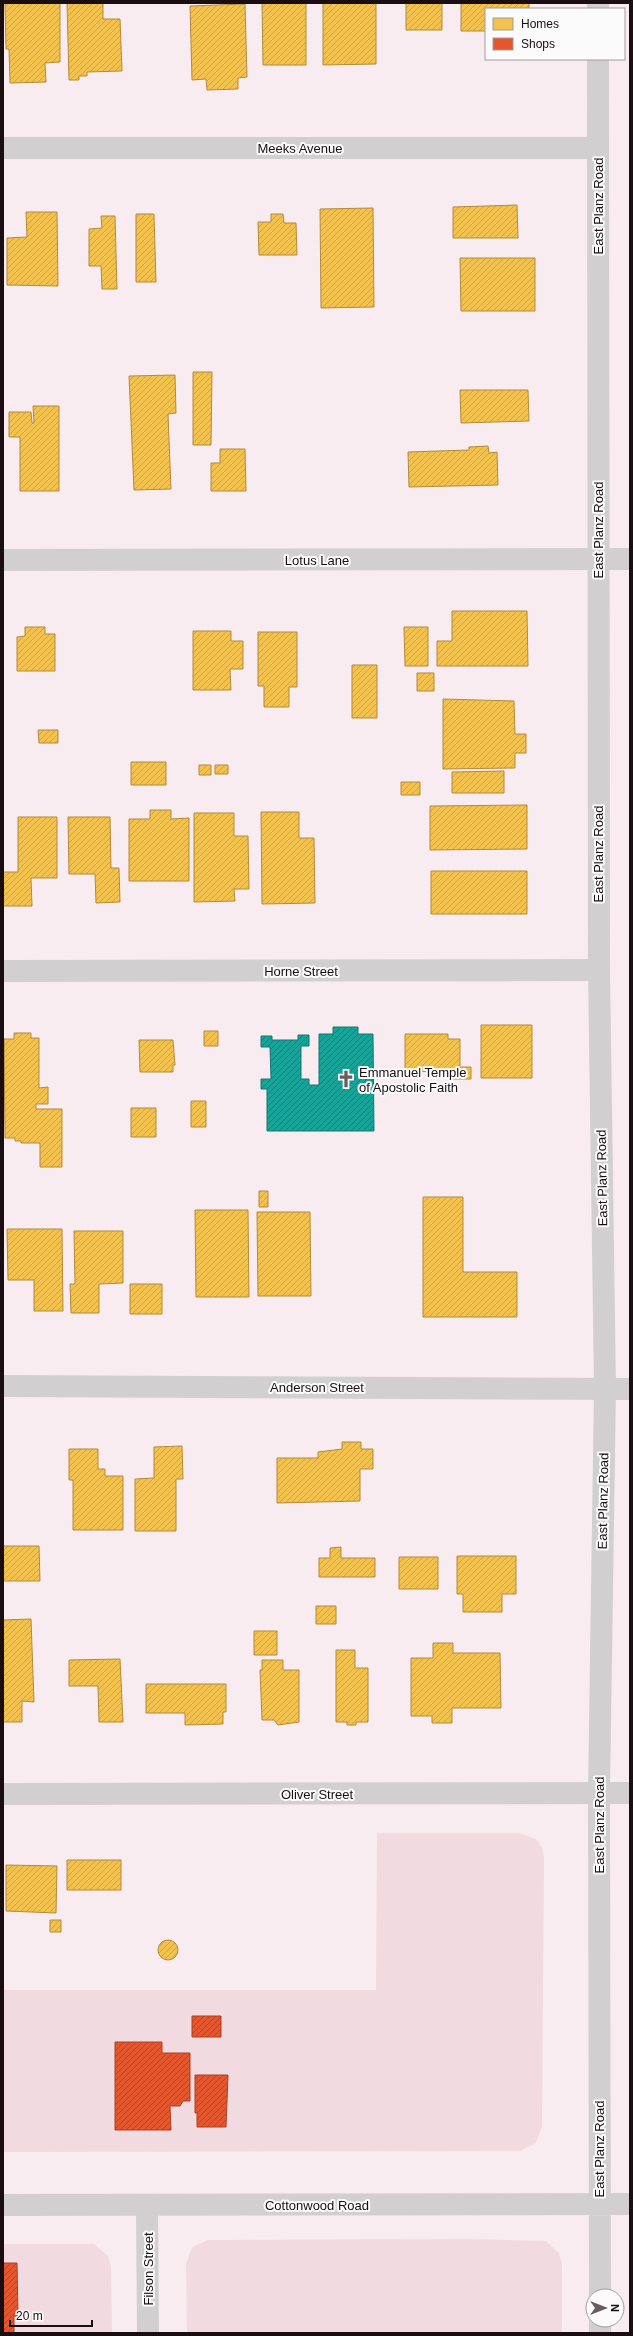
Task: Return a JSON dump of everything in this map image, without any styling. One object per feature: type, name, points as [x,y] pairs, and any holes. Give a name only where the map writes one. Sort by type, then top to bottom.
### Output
[{"type":"street","name":"East Planz Road","points":[[598,60],[599,970],[604,1388],[599,1793],[600,2288]]},
{"type":"street","name":"Meeks Avenue","points":[[3,148],[598,148]]},
{"type":"street","name":"Lotus Lane","points":[[3,560],[630,560]]},
{"type":"street","name":"Horne Street","points":[[3,971],[599,970]]},
{"type":"street","name":"Anderson Street","points":[[3,1386],[630,1389]]},
{"type":"street","name":"Oliver Street","points":[[3,1794],[630,1793]]},
{"type":"street","name":"Cottonwood Road","points":[[3,2205],[630,2204]]},
{"type":"street","name":"Filson Street","points":[[147,2205],[148,2333]]},
{"type":"shaded area","points":[[377,1833],[519,1833],[536,1839],[542,1847],[544,1858],[542,2126],[536,2143],[520,2151],[3,2152],[3,1990],[376,1990]]},
{"type":"shaded area","points":[[468,2239],[546,2241],[559,2253],[562,2264],[562,2333],[187,2333],[186,2264],[192,2247],[208,2240]]},
{"type":"shaded area","points":[[3,2244],[94,2244],[108,2256],[111,2267],[112,2333],[3,2333]]},
{"type":"building: Homes","points":[[5,3],[60,3],[60,62],[45,63],[46,82],[10,83],[9,49],[6,49]]},
{"type":"building: Homes","points":[[67,3],[103,3],[103,19],[120,19],[122,71],[87,72],[87,76],[79,76],[79,80],[69,80]]},
{"type":"building: Homes","points":[[262,3],[306,3],[306,65],[263,65]]},
{"type":"building: Homes","points":[[323,3],[376,3],[376,64],[323,65]]},
{"type":"building: Homes","points":[[406,3],[442,3],[442,30],[406,30]]},
{"type":"building: Homes","points":[[461,3],[529,3],[529,8],[485,8],[485,31],[461,31]]},
{"type":"building: Homes","points":[[245,4],[247,77],[238,78],[238,89],[207,90],[206,79],[192,80],[190,6]]},
{"type":"building: Homes","points":[[517,205],[518,238],[453,238],[453,207]]},
{"type":"building: Homes","points":[[373,208],[374,307],[321,308],[320,209]]},
{"type":"building: Homes","points":[[26,212],[57,212],[58,286],[7,285],[7,238],[27,237]]},
{"type":"building: Homes","points":[[136,214],[154,214],[156,282],[136,282]]},
{"type":"building: Homes","points":[[271,214],[283,214],[284,223],[296,223],[297,255],[259,255],[258,222],[271,222]]},
{"type":"building: Homes","points":[[101,216],[115,216],[117,289],[102,289],[101,266],[89,266],[89,229],[102,228]]},
{"type":"building: Homes","points":[[460,258],[535,258],[535,311],[461,311]]},
{"type":"building: Homes","points":[[193,372],[212,372],[211,445],[193,445]]},
{"type":"building: Homes","points":[[175,375],[176,413],[168,414],[171,489],[134,490],[129,376]]},
{"type":"building: Homes","points":[[460,390],[528,390],[529,421],[461,423]]},
{"type":"building: Homes","points":[[33,406],[59,406],[59,491],[20,491],[20,437],[9,437],[9,412],[31,412],[32,423],[34,423]]},
{"type":"building: Homes","points":[[488,446],[489,453],[497,452],[498,485],[409,487],[408,452],[469,450],[469,447]]},
{"type":"building: Homes","points":[[220,449],[245,449],[246,491],[211,491],[211,463],[220,463]]},
{"type":"building: Homes","points":[[452,611],[527,611],[528,666],[437,666],[437,641],[452,641]]},
{"type":"building: Homes","points":[[25,627],[45,627],[45,634],[55,634],[55,671],[17,671],[17,637],[25,636]]},
{"type":"building: Homes","points":[[404,627],[428,627],[428,666],[405,666]]},
{"type":"building: Homes","points":[[193,631],[231,631],[231,641],[243,641],[243,669],[230,669],[231,690],[193,690]]},
{"type":"building: Homes","points":[[258,632],[297,632],[297,687],[289,687],[289,707],[264,707],[264,686],[258,686]]},
{"type":"building: Homes","points":[[352,665],[377,665],[377,718],[352,718]]},
{"type":"building: Homes","points":[[417,673],[434,673],[434,691],[417,691]]},
{"type":"building: Homes","points":[[443,699],[514,701],[515,734],[526,734],[526,753],[515,753],[515,768],[443,769]]},
{"type":"building: Homes","points":[[38,730],[58,730],[58,743],[39,743]]},
{"type":"building: Homes","points":[[131,762],[166,762],[166,785],[131,785]]},
{"type":"building: Homes","points":[[199,765],[211,765],[211,775],[199,775]]},
{"type":"building: Homes","points":[[215,765],[228,765],[228,774],[215,774]]},
{"type":"building: Homes","points":[[504,771],[504,793],[452,793],[452,772]]},
{"type":"building: Homes","points":[[401,782],[420,782],[420,795],[401,795]]},
{"type":"building: Homes","points":[[527,805],[527,849],[430,850],[430,806]]},
{"type":"building: Homes","points":[[150,810],[171,810],[171,819],[189,818],[189,881],[129,881],[129,819],[150,819]]},
{"type":"building: Homes","points":[[261,812],[299,812],[299,838],[314,838],[315,903],[262,904]]},
{"type":"building: Homes","points":[[194,813],[234,813],[234,836],[248,836],[249,889],[234,889],[235,901],[194,902]]},
{"type":"building: Homes","points":[[18,817],[57,817],[57,878],[31,878],[32,906],[3,906],[3,872],[18,872]]},
{"type":"building: Homes","points":[[68,817],[110,817],[111,868],[119,868],[120,902],[96,903],[95,874],[69,874]]},
{"type":"building: Homes","points":[[431,871],[527,871],[527,914],[431,914]]},
{"type":"building: Homes","points":[[481,1025],[532,1025],[532,1078],[481,1078]]},
{"type":"building: Homes","points":[[204,1031],[218,1031],[218,1046],[204,1046]]},
{"type":"building: Homes","points":[[14,1033],[31,1033],[31,1038],[39,1038],[39,1088],[48,1087],[48,1104],[36,1104],[36,1109],[62,1109],[62,1167],[40,1167],[40,1143],[21,1143],[21,1141],[15,1141],[15,1138],[5,1138],[4,1039],[14,1039]]},
{"type":"building: Homes","points":[[405,1034],[448,1034],[448,1039],[460,1039],[460,1067],[471,1067],[471,1079],[453,1079],[453,1071],[405,1072]]},
{"type":"building: Homes","points":[[139,1040],[173,1040],[175,1065],[173,1065],[173,1072],[140,1072]]},
{"type":"building: Homes","points":[[191,1101],[206,1101],[206,1127],[191,1127]]},
{"type":"building: Homes","points":[[131,1108],[156,1108],[156,1137],[131,1137]]},
{"type":"building: Homes","points":[[259,1191],[268,1191],[268,1207],[259,1207]]},
{"type":"building: Homes","points":[[423,1197],[463,1197],[463,1272],[517,1272],[517,1317],[423,1317]]},
{"type":"building: Homes","points":[[195,1210],[248,1210],[249,1297],[196,1297]]},
{"type":"building: Homes","points":[[257,1212],[310,1212],[311,1296],[258,1296]]},
{"type":"building: Homes","points":[[7,1229],[62,1229],[63,1311],[34,1311],[34,1280],[8,1280]]},
{"type":"building: Homes","points":[[74,1231],[123,1231],[123,1283],[99,1284],[99,1313],[71,1313],[70,1284],[75,1284]]},
{"type":"building: Homes","points":[[130,1284],[162,1284],[162,1314],[130,1314]]},
{"type":"building: Homes","points":[[342,1442],[361,1442],[361,1449],[373,1449],[373,1469],[360,1469],[360,1501],[277,1503],[277,1458],[318,1458],[318,1452],[342,1449]]},
{"type":"building: Homes","points":[[182,1446],[183,1479],[176,1479],[176,1531],[135,1531],[135,1479],[154,1478],[154,1447]]},
{"type":"building: Homes","points":[[69,1449],[98,1449],[98,1469],[105,1469],[105,1476],[123,1476],[123,1530],[73,1530],[73,1480],[69,1480]]},
{"type":"building: Homes","points":[[3,1546],[39,1546],[40,1581],[3,1581]]},
{"type":"building: Homes","points":[[341,1547],[341,1558],[375,1558],[375,1577],[319,1577],[319,1558],[330,1558],[330,1548]]},
{"type":"building: Homes","points":[[457,1556],[516,1556],[516,1594],[502,1594],[502,1612],[463,1612],[463,1594],[457,1594]]},
{"type":"building: Homes","points":[[399,1557],[438,1557],[438,1589],[399,1589]]},
{"type":"building: Homes","points":[[316,1606],[336,1606],[336,1624],[316,1624]]},
{"type":"building: Homes","points":[[31,1619],[34,1702],[22,1701],[22,1722],[3,1722],[3,1620]]},
{"type":"building: Homes","points":[[254,1631],[277,1631],[277,1655],[254,1655]]},
{"type":"building: Homes","points":[[433,1643],[453,1643],[453,1653],[500,1653],[501,1708],[452,1708],[452,1723],[432,1723],[432,1716],[411,1716],[411,1658],[433,1658]]},
{"type":"building: Homes","points":[[336,1650],[355,1650],[355,1668],[368,1668],[368,1722],[356,1722],[356,1725],[347,1725],[347,1722],[336,1722]]},
{"type":"building: Homes","points":[[120,1659],[123,1722],[99,1722],[98,1686],[69,1686],[69,1660]]},
{"type":"building: Homes","points":[[262,1660],[283,1660],[283,1670],[299,1670],[299,1722],[278,1725],[274,1720],[262,1720],[260,1670],[262,1670]]},
{"type":"building: Homes","points":[[146,1684],[226,1684],[226,1712],[223,1712],[223,1724],[185,1725],[185,1713],[146,1713]]},
{"type":"building: Homes","points":[[67,1860],[121,1860],[121,1890],[67,1890]]},
{"type":"building: Homes","points":[[6,1865],[57,1866],[56,1913],[6,1911]]},
{"type":"building: Homes","points":[[50,1920],[61,1920],[61,1932],[50,1932]]},
{"type":"building: Homes","points":[[168,1940],[175,1943],[178,1950],[175,1957],[168,1960],[161,1957],[158,1950],[161,1943]]},
{"type":"building: Shops","points":[[192,2016],[221,2016],[221,2037],[192,2037]]},
{"type":"building: Shops","points":[[115,2042],[162,2042],[162,2053],[190,2053],[190,2101],[183,2101],[180,2106],[170,2106],[171,2130],[115,2130]]},
{"type":"building: Shops","points":[[195,2075],[228,2075],[226,2127],[197,2127],[197,2113],[195,2113]]},
{"type":"building: Shops","points":[[3,2263],[17,2263],[18,2316],[14,2316],[14,2333],[3,2333]]},
{"type":"building: Public","name":"Emmanuel Temple of Apostolic Faith","points":[[333,1027],[358,1027],[358,1034],[373,1034],[374,1131],[267,1131],[267,1089],[261,1089],[261,1079],[271,1079],[270,1047],[261,1047],[261,1036],[272,1036],[272,1040],[298,1040],[298,1035],[309,1035],[309,1046],[301,1046],[301,1079],[309,1079],[309,1085],[319,1085],[319,1034],[333,1034]]},
{"type":"place","name":"Emmanuel Temple of Apostolic Faith","points":[[346,1079]]}]
